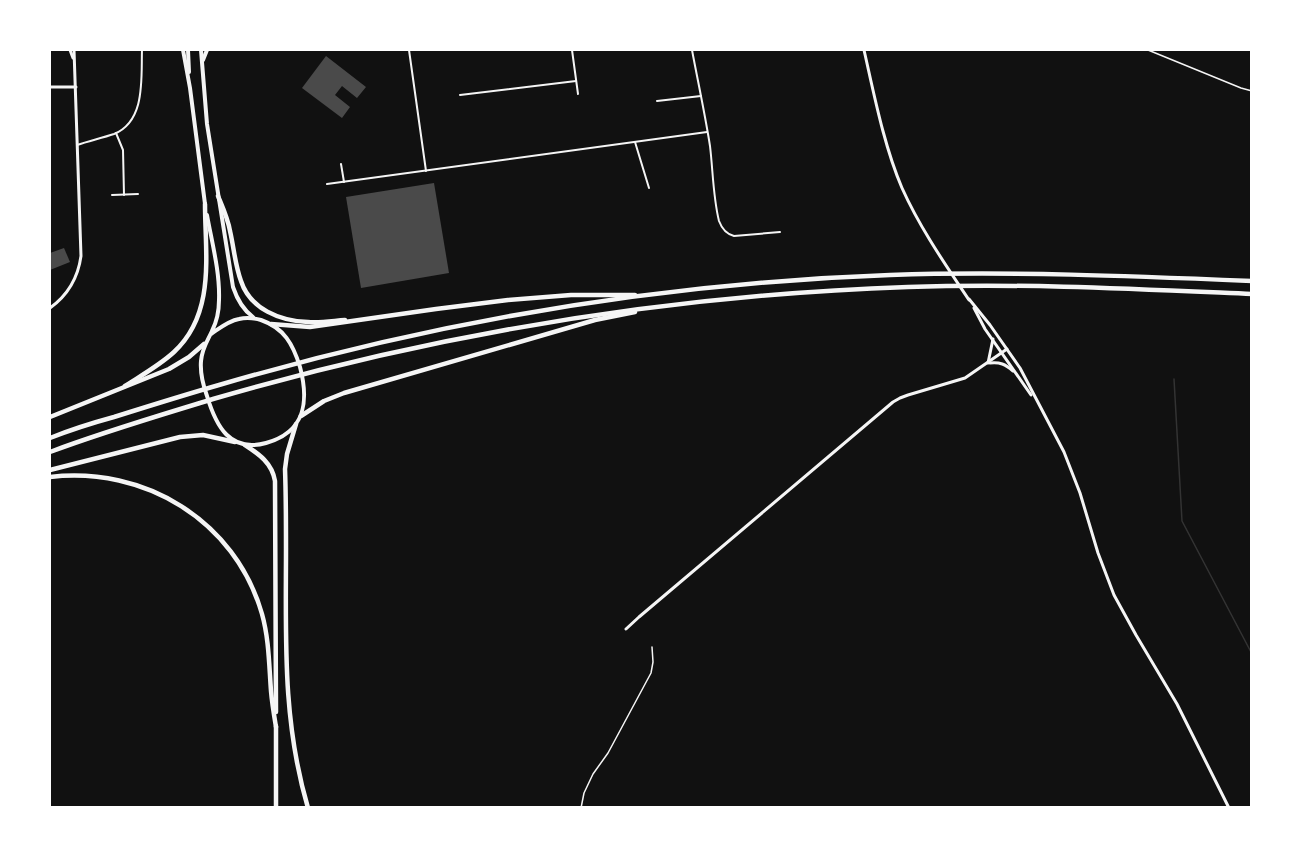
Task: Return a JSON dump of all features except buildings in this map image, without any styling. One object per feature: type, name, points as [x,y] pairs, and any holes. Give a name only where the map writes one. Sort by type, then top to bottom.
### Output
[{"type":"highway","points":[[50,417],[174,366],[189,357],[204,344],[211,334],[218,314],[219,292],[183,50]]},
{"type":"highway","points":[[188,50],[190,88]]},
{"type":"highway","points":[[201,50],[207,124],[234,292],[245,310],[259,320]]},
{"type":"highway","points":[[201,67],[207,50]]},
{"type":"highway","points":[[218,196],[231,232],[238,274],[247,293],[257,304],[274,315],[296,321],[356,320]]},
{"type":"highway","points":[[125,386],[177,350],[196,321],[206,281],[205,204]]},
{"type":"highway","points":[[50,438],[194,392],[310,359],[489,320],[658,294],[791,281],[924,274],[975,273],[1251,281]]},
{"type":"highway","points":[[50,452],[196,404],[313,371],[484,333],[595,314],[792,293],[926,286],[1050,286],[1251,294]]},
{"type":"highway","points":[[211,334],[227,322],[238,319],[250,318],[271,324],[310,327],[508,300],[658,294]]},
{"type":"highway","points":[[301,416],[331,397],[351,390],[595,320],[667,306]]},
{"type":"highway","points":[[245,445],[258,445],[273,441],[289,431],[301,416],[304,405],[305,389],[296,354],[286,336],[271,324]]},
{"type":"highway","points":[[204,344],[201,368],[212,413],[226,435],[235,441]]},
{"type":"highway","points":[[296,424],[285,470],[286,668],[292,737],[308,807]]},
{"type":"highway","points":[[50,470],[180,437],[203,435],[245,445],[264,459],[270,467],[274,481],[276,807]]},
{"type":"highway","points":[[50,477],[100,476],[135,484],[182,506],[215,533],[243,570],[260,608],[267,639],[276,727]]},
{"type":"street","points":[[50,308],[64,296],[72,284],[81,256],[76,87],[72,50]]},
{"type":"street","points":[[77,145],[116,133],[132,121],[139,104],[142,50]]},
{"type":"street","points":[[409,50],[426,171]]},
{"type":"street","points":[[572,50],[578,94]]},
{"type":"street","points":[[692,50],[707,132],[719,221],[727,235],[780,232]]},
{"type":"street","points":[[864,50],[885,136],[902,188],[925,232],[1037,403]]},
{"type":"street","points":[[460,95],[576,81]]},
{"type":"street","points":[[50,87],[76,87]]},
{"type":"street","points":[[657,101],[701,96]]},
{"type":"street","points":[[327,184],[707,132]]},
{"type":"street","points":[[116,133],[123,150],[124,195]]},
{"type":"street","points":[[635,142],[649,188]]},
{"type":"street","points":[[341,164],[344,182]]},
{"type":"street","points":[[112,195],[138,194]]},
{"type":"street","points":[[969,299],[1020,369],[1064,452],[1114,595],[1177,704],[1229,807]]},
{"type":"street","points":[[988,363],[993,339]]},
{"type":"street","points":[[626,629],[893,402],[908,395],[959,381],[1007,349]]},
{"type":"street","points":[[988,363],[1002,363],[1015,372]]},
{"type":"path","points":[[1148,50],[1251,91]]},
{"type":"path","points":[[581,807],[584,793],[593,774],[608,753],[651,673],[654,662],[652,647]]},
{"type":"waterway","points":[[1174,379],[1182,521],[1252,654]]}]
